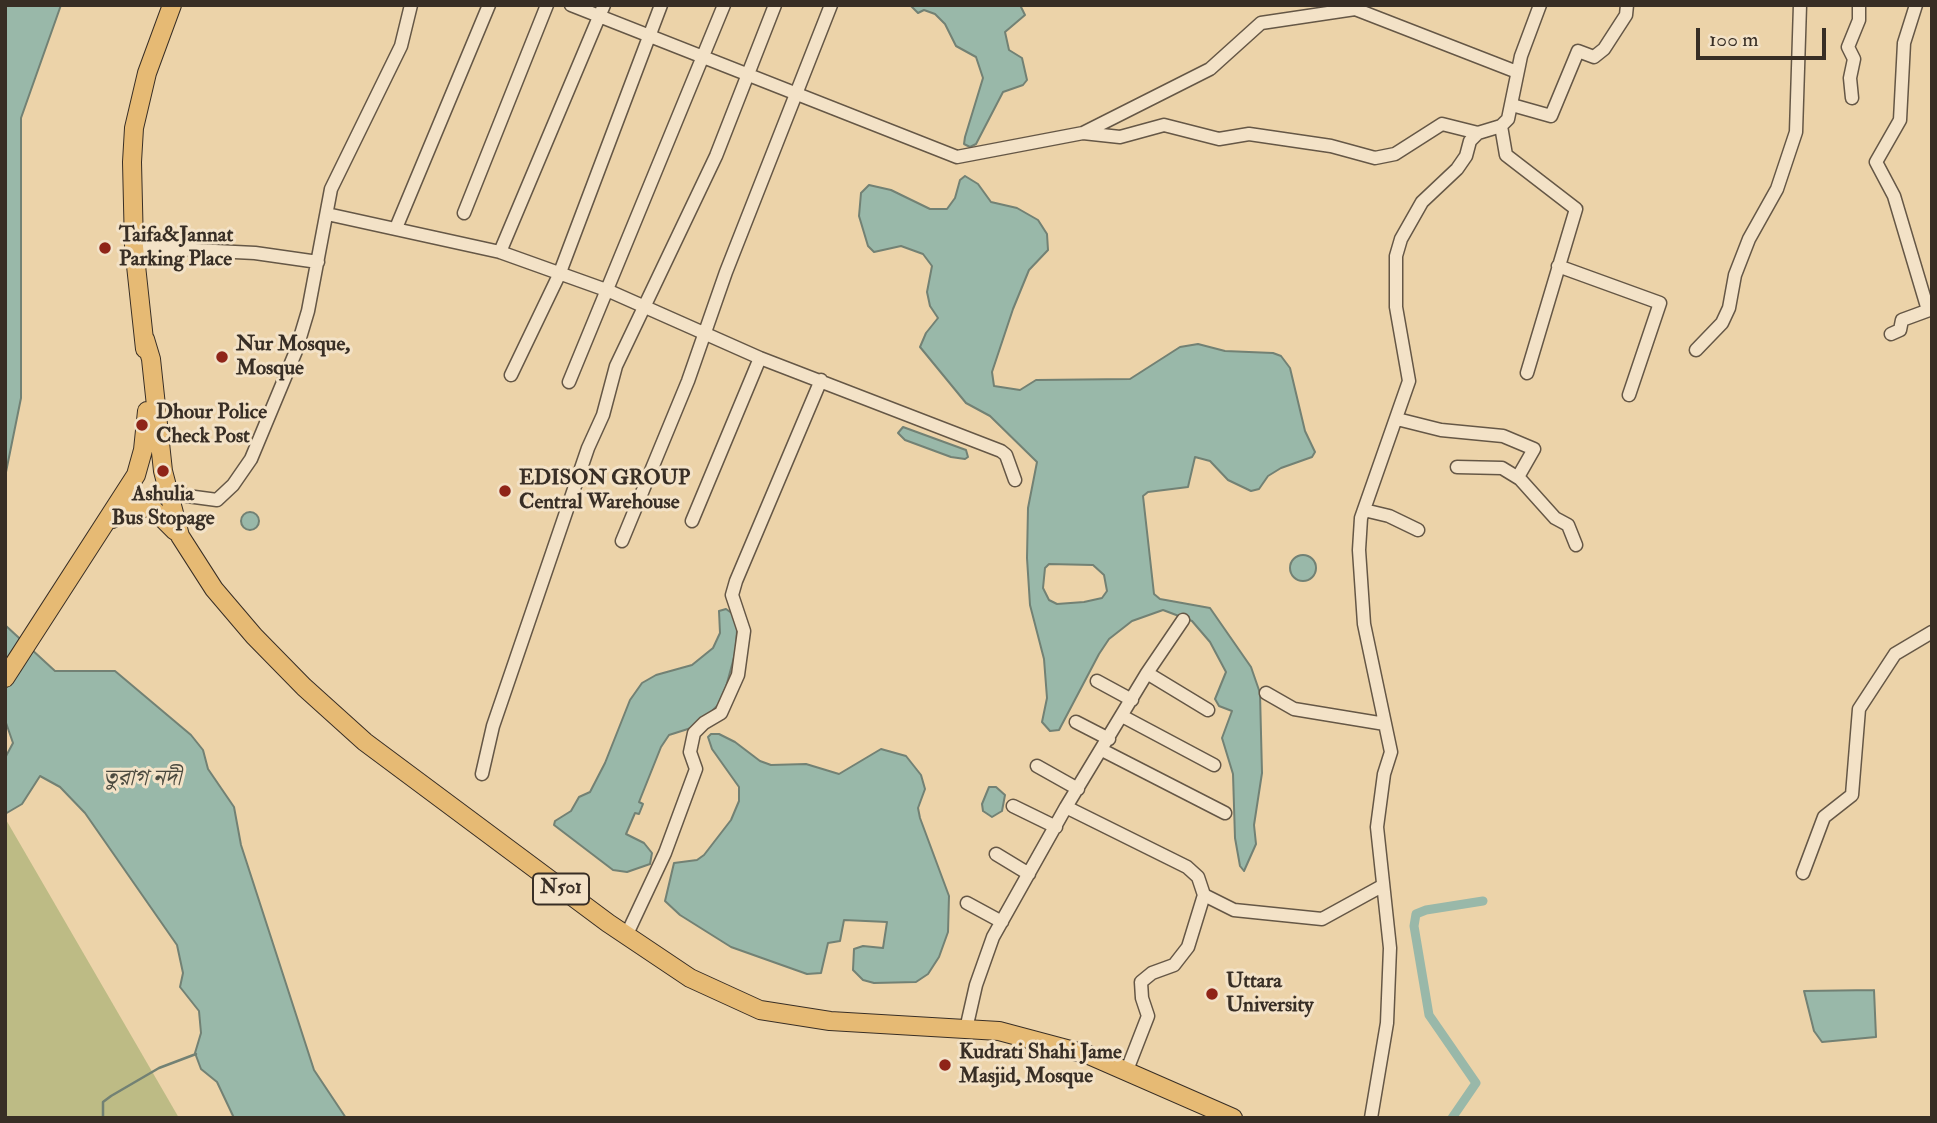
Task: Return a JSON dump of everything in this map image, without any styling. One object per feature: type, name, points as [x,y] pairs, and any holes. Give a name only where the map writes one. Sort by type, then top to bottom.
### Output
[{"type":"highway","points":[[5,678],[136,475],[143,450],[147,415],[145,340],[131,201],[134,128],[147,73],[172,5]]},
{"type":"highway","name":"N501","points":[[145,340],[151,359],[158,445],[166,487],[180,536],[214,589],[254,636],[304,687],[365,742],[627,934],[690,978],[760,1010],[830,1021],[999,1031],[1047,1043],[1127,1070],[1233,1118]]},
{"type":"highway","points":[[102,526],[126,510],[151,507],[180,536]]},
{"type":"street","points":[[166,487],[187,496],[217,500],[233,485],[260,439],[296,351],[318,262],[331,189],[401,46],[411,5]]},
{"type":"street","points":[[396,228],[489,5]]},
{"type":"street","points":[[464,213],[547,5]]},
{"type":"street","points":[[571,5],[601,11],[649,35],[796,96],[957,157],[1083,133],[1120,136],[1164,125],[1219,139],[1249,134],[1331,146],[1375,158],[1395,154],[1442,124],[1478,133]]},
{"type":"street","points":[[511,375],[559,275],[661,5]]},
{"type":"street","points":[[569,382],[609,291],[724,5]]},
{"type":"street","points":[[482,774],[493,726],[588,448],[603,415],[616,366],[642,307],[696,201],[775,5]]},
{"type":"street","points":[[622,541],[831,5]]},
{"type":"street","points":[[1371,1118],[1387,1023],[1390,948],[1382,886],[1378,808],[1391,752],[1362,610],[1359,550],[1364,510],[1409,381],[1396,307],[1396,256],[1401,239],[1422,202],[1457,169],[1466,156],[1470,141],[1478,133],[1501,126],[1508,119],[1517,72],[1540,5]]},
{"type":"street","points":[[1512,105],[1551,116],[1578,51],[1594,57],[1604,49],[1626,15],[1627,5]]},
{"type":"street","points":[[1696,349],[1722,323],[1729,309],[1735,275],[1749,239],[1777,189],[1796,132],[1800,5]]},
{"type":"street","points":[[1852,98],[1850,78],[1854,59],[1848,47],[1859,20],[1859,5]]},
{"type":"street","points":[[1891,334],[1900,330],[1902,320],[1930,309],[1894,196],[1876,162],[1900,120],[1904,43],[1916,5]]},
{"type":"street","points":[[1083,133],[1210,69],[1261,23],[1355,9],[1517,72]]},
{"type":"street","points":[[500,253],[601,11]]},
{"type":"street","points":[[1501,126],[1506,155],[1576,209],[1527,373]]},
{"type":"street","points":[[327,214],[500,253],[609,291],[760,358],[1000,451],[1006,455],[1015,480]]},
{"type":"street","points":[[134,247],[255,253],[318,262]]},
{"type":"street","points":[[1558,266],[1660,303],[1629,395]]},
{"type":"street","points":[[692,521],[760,358]]},
{"type":"street","points":[[627,934],[665,853],[696,768],[690,752],[694,733],[721,713],[738,675],[744,631],[732,596],[821,380]]},
{"type":"street","points":[[1396,419],[1441,430],[1503,436],[1534,449],[1518,477]]},
{"type":"street","points":[[1457,467],[1502,468],[1518,477],[1555,518],[1568,526],[1576,545]]},
{"type":"street","points":[[1364,510],[1389,516],[1418,530]]},
{"type":"street","points":[[966,1029],[976,985],[1002,922],[1066,807],[1147,673],[1183,620]]},
{"type":"street","points":[[1803,873],[1824,817],[1852,795],[1859,709],[1895,653],[1932,632]]},
{"type":"street","points":[[1147,673],[1208,710]]},
{"type":"street","points":[[1097,681],[1132,700]]},
{"type":"street","points":[[1266,693],[1294,709],[1385,724]]},
{"type":"street","points":[[1122,716],[1214,765]]},
{"type":"street","points":[[1076,722],[1106,744],[1225,813]]},
{"type":"street","points":[[1037,766],[1078,789]]},
{"type":"street","points":[[1013,806],[1056,827]]},
{"type":"street","points":[[1066,807],[1187,867],[1198,877],[1204,895],[1188,947],[1174,965],[1152,973],[1141,982],[1142,998],[1149,1016],[1127,1070]]},
{"type":"street","points":[[996,854],[1029,874]]},
{"type":"street","points":[[1204,895],[1234,910],[1322,919],[1382,886]]},
{"type":"street","points":[[967,903],[1002,922]]},
{"type":"shaded area","points":[[5,818],[179,1118],[5,1118]]},
{"type":"water","points":[[5,5],[61,5],[21,118],[21,398],[5,477]]},
{"type":"water","points":[[910,5],[1020,5],[1025,15],[1005,32],[1009,50],[1022,58],[1027,80],[1023,85],[1003,92],[976,144],[970,147],[964,144],[965,137],[983,78],[976,57],[956,46],[945,24],[935,14],[924,10],[918,13]]},
{"type":"water","points":[[965,176],[978,184],[991,202],[1017,208],[1038,220],[1047,234],[1048,250],[1029,270],[1013,309],[992,372],[994,386],[1020,390],[1036,380],[1130,379],[1180,347],[1198,344],[1225,351],[1273,353],[1281,356],[1290,368],[1305,431],[1315,452],[1312,457],[1281,468],[1268,476],[1259,489],[1251,491],[1228,480],[1210,461],[1195,457],[1188,487],[1148,492],[1143,496],[1154,594],[1160,599],[1210,608],[1251,667],[1260,693],[1262,773],[1254,825],[1256,844],[1244,871],[1240,866],[1235,838],[1233,774],[1222,738],[1232,711],[1219,706],[1215,699],[1226,672],[1210,642],[1192,621],[1163,610],[1132,621],[1109,639],[1059,730],[1050,731],[1042,722],[1047,698],[1044,659],[1030,605],[1027,558],[1028,508],[1037,462],[990,416],[966,403],[920,347],[926,333],[938,318],[930,306],[927,292],[932,266],[923,254],[901,246],[874,252],[868,246],[859,216],[861,193],[869,185],[891,190],[930,209],[947,209],[955,198],[960,180]],"holes":[[[1049,564],[1093,565],[1104,575],[1107,591],[1102,598],[1057,604],[1049,600],[1043,588],[1045,568]]]},
{"type":"water","points":[[903,427],[966,450],[968,457],[951,457],[905,440],[898,433]]},
{"type":"water","points":[[250,512],[256,515],[259,521],[256,527],[250,530],[244,527],[241,521],[244,515]]},
{"type":"water","points":[[1303,555],[1312,559],[1316,568],[1312,577],[1303,581],[1294,577],[1290,568],[1294,559]]},
{"type":"water","points":[[726,609],[733,614],[737,629],[736,650],[718,705],[691,728],[669,735],[661,747],[639,802],[643,804],[639,814],[635,813],[626,834],[644,843],[652,853],[650,864],[627,872],[613,870],[554,825],[555,821],[571,811],[579,797],[590,792],[605,763],[630,700],[642,683],[656,675],[692,665],[713,648],[720,633],[719,611]]},
{"type":"water","name":"তুরাগ নদী","points":[[5,625],[55,671],[115,671],[191,735],[203,750],[208,769],[234,807],[241,845],[314,1070],[346,1118],[234,1118],[217,1082],[201,1069],[195,1053],[201,1033],[199,1011],[180,987],[183,973],[177,945],[85,813],[60,787],[40,776],[22,804],[5,814],[5,758],[13,743],[5,720]]},
{"type":"water","points":[[711,734],[719,734],[735,742],[760,761],[771,765],[806,764],[839,774],[881,749],[906,756],[921,775],[925,789],[918,808],[920,818],[949,896],[948,932],[939,957],[928,974],[916,982],[874,983],[863,980],[853,970],[854,949],[863,946],[883,948],[887,922],[844,920],[840,941],[828,943],[821,973],[807,974],[731,947],[680,915],[665,901],[674,863],[697,860],[704,855],[731,820],[739,801],[739,787],[712,749],[708,737]]},
{"type":"water","points":[[989,787],[996,787],[1005,795],[1002,811],[992,817],[983,811],[982,804]]},
{"type":"water","points":[[1874,990],[1876,1037],[1822,1042],[1814,1031],[1804,991]]},
{"type":"waterway","points":[[1452,1118],[1476,1083],[1429,1015],[1414,926],[1416,914],[1426,910],[1483,901]]},
{"type":"waterway","points":[[103,1118],[103,1102],[111,1096],[159,1068],[196,1054]]},
{"type":"place","name":"Taifa&Jannat Parking Place","points":[[105,248]]},
{"type":"place","name":"Nur Mosque, Mosque","points":[[222,357]]},
{"type":"place","name":"Dhour Police Check Post","points":[[142,425]]},
{"type":"place","name":"Ashulia Bus Stopage","points":[[163,471]]},
{"type":"place","name":"EDISON GROUP Central Warehouse","points":[[505,491]]},
{"type":"place","name":"Uttara University","points":[[1212,994]]},
{"type":"place","name":"Kudrati Shahi Jame Masjid, Mosque","points":[[945,1065]]}]
